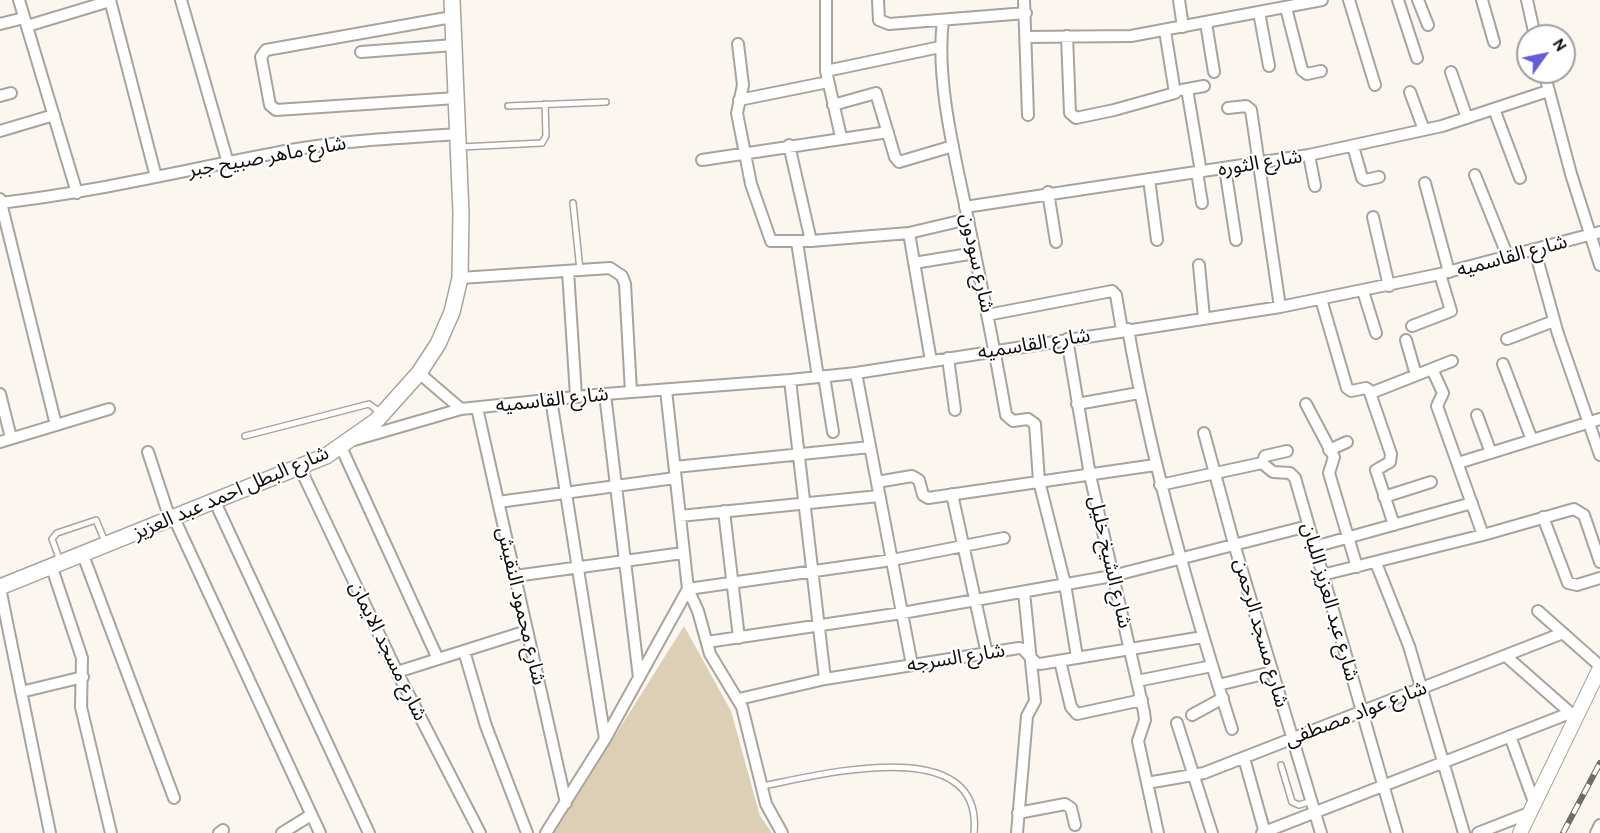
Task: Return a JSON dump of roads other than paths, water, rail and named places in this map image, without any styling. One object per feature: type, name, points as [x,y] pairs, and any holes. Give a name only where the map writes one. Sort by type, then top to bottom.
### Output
[{"type":"main road","name":"شارع البطل احمد عبد العزيز","points":[[0,588],[300,468],[346,444],[383,414],[419,373],[438,344],[452,312],[460,278],[458,141],[452,0]]},
{"type":"street","points":[[19,0],[77,193]]},
{"type":"street","points":[[0,24],[25,22],[110,0],[156,177]]},
{"type":"street","points":[[181,0],[228,163]]},
{"type":"street","points":[[826,0],[827,77],[841,137]]},
{"type":"street","points":[[878,0],[877,15],[882,23],[1026,13]]},
{"type":"street","points":[[1024,0],[1028,115]]},
{"type":"street","points":[[1179,0],[1183,27]]},
{"type":"street","points":[[1027,36],[1131,36],[1206,23],[1262,8],[1287,8],[1322,0]]},
{"type":"street","points":[[1349,0],[1376,85]]},
{"type":"street","points":[[1398,0],[1417,58]]},
{"type":"street","points":[[1418,0],[1428,25]]},
{"type":"street","points":[[1482,0],[1494,42]]},
{"type":"street","points":[[1527,0],[1532,24]]},
{"type":"street","points":[[1262,8],[1269,66]]},
{"type":"street","points":[[1287,8],[1302,70],[1307,74],[1321,71]]},
{"type":"street","points":[[452,17],[266,50],[261,57],[270,105],[276,110],[456,98]]},
{"type":"street","name":"شارع سودون","points":[[943,20],[940,47],[952,146],[995,350],[1006,415],[1013,421],[1028,419],[1035,424],[1040,481],[1065,584],[1077,657]]},
{"type":"street","points":[[1206,23],[1214,72]]},
{"type":"street","points":[[1165,31],[1199,172],[1202,203]]},
{"type":"street","points":[[1067,36],[1070,113],[1073,117],[1114,110],[1204,86]]},
{"type":"street","points":[[738,44],[743,85],[737,113],[751,184],[771,241],[797,242],[909,233],[968,219]]},
{"type":"street","points":[[361,52],[454,45]]},
{"type":"street","points":[[739,100],[940,47]]},
{"type":"street","points":[[1451,72],[1467,118]]},
{"type":"street","points":[[1547,84],[1596,234],[1600,266]]},
{"type":"street","name":"شارع الثوره","points":[[965,207],[1048,192],[1309,155],[1424,130],[1548,91]]},
{"type":"street","points":[[1410,92],[1424,130]]},
{"type":"street","points":[[833,105],[876,93],[895,157],[899,162],[952,146]]},
{"type":"street","points":[[1228,108],[1251,108],[1280,307]]},
{"type":"street","points":[[1494,109],[1520,178]]},
{"type":"street","points":[[0,131],[54,115]]},
{"type":"street","points":[[702,160],[841,137],[888,132]]},
{"type":"street","name":"شارع ماهر صبيح جبر","points":[[0,202],[77,193],[344,142],[458,141]]},
{"type":"street","points":[[789,145],[811,241]]},
{"type":"street","points":[[1353,146],[1362,178],[1365,180],[1378,177]]},
{"type":"street","points":[[1309,155],[1315,186]]},
{"type":"street","points":[[1225,168],[1236,240]]},
{"type":"street","points":[[1475,175],[1508,257]]},
{"type":"street","points":[[1149,179],[1157,240]]},
{"type":"street","points":[[1412,326],[1451,311],[1425,183]]},
{"type":"street","points":[[1048,192],[1056,242]]},
{"type":"street","points":[[0,202],[56,425]]},
{"type":"street","points":[[1373,217],[1389,286]]},
{"type":"street","points":[[909,233],[932,361]]},
{"type":"street","name":"شارع القاسميه","points":[[346,444],[461,409],[576,396],[856,373],[1125,329],[1280,307],[1389,286],[1596,234]]},
{"type":"street","points":[[797,242],[833,432]]},
{"type":"street","points":[[1535,250],[1554,321],[1600,455]]},
{"type":"street","points":[[914,263],[975,253]]},
{"type":"street","points":[[1199,264],[1204,318]]},
{"type":"street","points":[[460,278],[610,268],[617,271],[625,284],[631,392]]},
{"type":"street","points":[[568,271],[576,396]]},
{"type":"street","points":[[987,315],[1112,291],[1116,295],[1160,485],[1232,729]]},
{"type":"street","points":[[1363,291],[1376,333]]},
{"type":"street","points":[[1321,299],[1347,388],[1351,391],[1366,388],[1371,393],[1392,459],[1376,470],[1394,525]]},
{"type":"street","points":[[1507,339],[1554,321]]},
{"type":"street","name":"شارع الشيخ خليل","points":[[1067,339],[1090,475],[1142,700],[1145,720],[1138,741],[1158,833]]},
{"type":"street","points":[[1406,340],[1416,375]]},
{"type":"street","points":[[948,358],[955,410]]},
{"type":"street","points":[[1371,393],[1452,361]]},
{"type":"street","points":[[1503,364],[1532,440]]},
{"type":"street","points":[[1432,369],[1443,393],[1437,406],[1483,535]]},
{"type":"street","points":[[419,373],[461,409]]},
{"type":"street","points":[[856,373],[912,665]]},
{"type":"street","points":[[790,380],[825,679]]},
{"type":"street","points":[[666,390],[688,589],[716,665],[739,699],[771,815],[782,833]]},
{"type":"street","points":[[1077,404],[1139,393]]},
{"type":"street","points":[[0,394],[5,440],[110,409]]},
{"type":"street","points":[[605,394],[639,678]]},
{"type":"street","points":[[551,399],[605,739]]},
{"type":"street","points":[[1306,404],[1334,462],[1329,473],[1357,567]]},
{"type":"street","name":"شارع محمود النقيش","points":[[477,408],[566,803]]},
{"type":"street","points":[[1477,415],[1491,453]]},
{"type":"street","points":[[1458,463],[1600,420]]},
{"type":"street","name":"شارع مسجد الرحمن","points":[[1204,433],[1234,544],[1321,833]]},
{"type":"street","points":[[1329,450],[1347,442]]},
{"type":"street","points":[[346,444],[438,659]]},
{"type":"street","points":[[498,502],[616,486],[675,473],[799,454],[870,447]]},
{"type":"street","points":[[1160,485],[1262,463],[1266,456],[1287,451]]},
{"type":"street","points":[[148,452],[172,519],[320,833]]},
{"type":"street","name":"شارع عبد العزيز اللبان","points":[[1262,463],[1273,472],[1293,475],[1397,833]]},
{"type":"street","points":[[877,482],[912,476],[919,480],[923,495],[928,498],[1155,465]]},
{"type":"street","name":"شارع مسجد الايمان","points":[[300,468],[397,672],[480,833]]},
{"type":"street","points":[[1384,497],[1431,482]]},
{"type":"street","points":[[952,494],[987,654]]},
{"type":"street","points":[[680,516],[879,496]]},
{"type":"street","points":[[214,502],[369,833]]},
{"type":"street","points":[[1314,548],[1472,503]]},
{"type":"street","points":[[1322,575],[1483,535],[1574,509],[1582,512],[1600,562]]},
{"type":"street","points":[[724,512],[739,638]]},
{"type":"street","points":[[1543,518],[1568,583],[1577,585],[1600,578]]},
{"type":"street","points":[[707,642],[819,627],[1112,576],[1308,526]]},
{"type":"street","points":[[688,589],[892,560],[1004,538]]},
{"type":"street","points":[[514,576],[683,553]]},
{"type":"street","points":[[83,555],[174,798]]},
{"type":"street","points":[[1376,563],[1409,646],[1464,833]]},
{"type":"street","points":[[57,566],[82,658],[81,707],[111,833]]},
{"type":"street","points":[[0,588],[50,833]]},
{"type":"street","points":[[546,833],[605,739],[688,589]]},
{"type":"street","points":[[1017,833],[1027,716],[1035,701],[1024,592]]},
{"type":"street","points":[[1520,833],[1573,715],[1600,667],[1538,611]]},
{"type":"street","points":[[397,672],[527,631]]},
{"type":"street","name":"شارع عواد مصطفى","points":[[1147,783],[1194,776],[1244,758],[1507,657],[1563,633]]},
{"type":"street","name":"شارع السرجه","points":[[739,699],[825,679],[1019,648],[1040,664],[1203,636]]},
{"type":"street","points":[[464,651],[486,726],[527,833]]},
{"type":"street","points":[[1507,657],[1573,715]]},
{"type":"street","points":[[1060,661],[1071,707],[1077,714],[1142,700]]},
{"type":"street","points":[[1137,681],[1212,666]]},
{"type":"street","points":[[1218,684],[1272,672]]},
{"type":"street","points":[[21,692],[83,677]]},
{"type":"street","points":[[1192,715],[1223,698]]},
{"type":"street","points":[[1244,758],[1264,833],[1510,736],[1573,715]]},
{"type":"street","points":[[1177,723],[1212,833]]},
{"type":"street","points":[[1510,736],[1531,807]]},
{"type":"street","points":[[1018,813],[1065,804],[1071,808],[1075,825]]},
{"type":"street","points":[[1478,833],[1531,807]]},
{"type":"street","points":[[282,833],[311,815]]},
{"type":"street","points":[[1596,833],[1600,825]]},
{"type":"lane","points":[[508,106],[606,102]]},
{"type":"lane","points":[[458,141],[542,143],[546,136],[545,104]]},
{"type":"lane","points":[[573,203],[580,270]]},
{"type":"lane","points":[[245,436],[369,404],[383,414]]},
{"type":"lane","points":[[57,566],[52,539],[57,533],[96,520],[107,546]]},
{"type":"lane","points":[[1281,765],[1292,802],[1299,805],[1312,801]]},
{"type":"lane","points":[[762,786],[853,769],[884,767],[929,770],[946,776],[966,793],[976,818],[974,833]]},
{"type":"railway","points":[[1563,833],[1600,763]]}]
